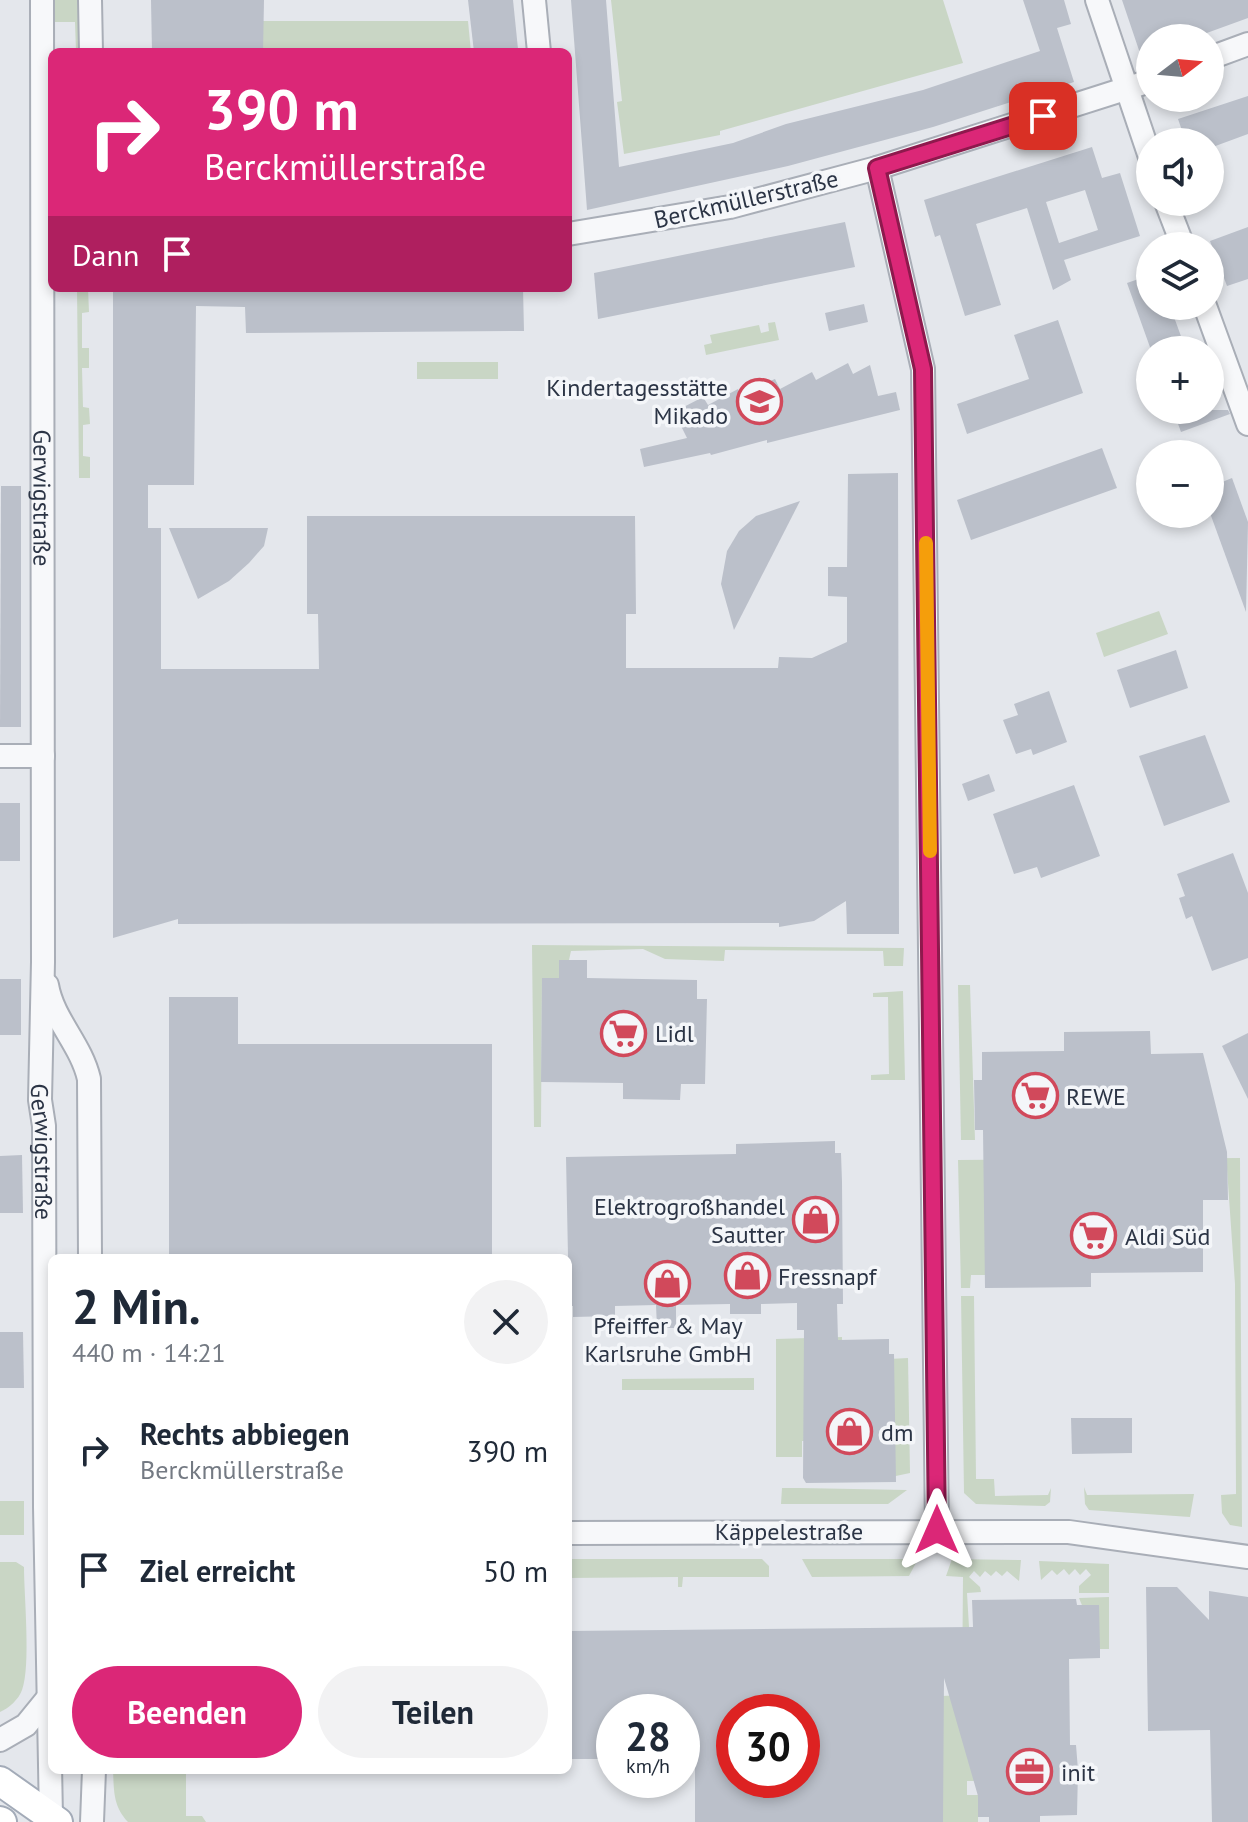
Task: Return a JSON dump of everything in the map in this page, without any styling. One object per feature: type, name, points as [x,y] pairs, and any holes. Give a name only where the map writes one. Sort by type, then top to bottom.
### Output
[{"type":"main road","points":[[0,1781],[53,1820]]},
{"type":"street","name":"Gerwigstraße","points":[[42,0],[46,224],[40,1100],[44,1126],[48,1456]]},
{"type":"street","points":[[90,0],[91,48]]},
{"type":"street","points":[[534,0],[539,48]]},
{"type":"street","points":[[1097,0],[1140,128]]},
{"type":"street","points":[[1224,53],[1248,44]]},
{"type":"street","name":"Berckmüllerstraße","points":[[572,233],[730,207],[877,168],[1136,86]]},
{"type":"street","points":[[877,168],[923,369],[937,1530]]},
{"type":"street","points":[[1210,320],[1248,424]]},
{"type":"street","points":[[0,756],[43,756]]},
{"type":"street","name":"Gerwigstraße","points":[[43,962],[49,997],[82,1056],[89,1079],[90,1254]]},
{"type":"street","name":"Käppelestraße","points":[[572,1533],[1069,1532],[1248,1557]]},
{"type":"street","points":[[0,1740],[26,1725],[48,1698]]},
{"type":"street","name":"Gerwigstraße","points":[[51,1774],[53,1820]]},
{"type":"street","points":[[92,1822],[94,1774]]},
{"type":"green space","points":[[51,0],[84,0],[84,48],[76,48],[75,22],[51,22]]},
{"type":"green space","points":[[611,0],[943,0],[963,63],[720,131],[720,135],[624,154],[617,102],[622,101]]},
{"type":"green space","points":[[243,21],[468,21],[471,48],[231,48]]},
{"type":"green space","points":[[77,292],[88,292],[89,312],[82,313],[82,348],[89,348],[89,368],[82,368],[83,407],[89,408],[90,424],[83,425],[83,456],[90,457],[90,478],[79,478]]},
{"type":"green space","points":[[775,322],[779,340],[706,355],[704,345],[712,343],[710,335],[759,325],[761,333],[769,331],[768,323]]},
{"type":"green space","points":[[417,362],[498,362],[498,379],[417,379]]},
{"type":"green space","points":[[1159,611],[1168,634],[1104,657],[1096,633]]},
{"type":"green space","points":[[532,945],[904,948],[903,966],[884,966],[883,951],[725,950],[724,961],[665,959],[643,949],[571,951],[569,960],[559,960],[559,978],[542,978],[541,1127],[534,1127]]},
{"type":"green space","points":[[958,985],[970,985],[975,1140],[961,1140]]},
{"type":"green space","points":[[903,991],[905,1080],[871,1080],[871,1075],[889,1074],[888,997],[873,997],[873,993]]},
{"type":"green space","points":[[1240,1158],[1242,1527],[1230,1525],[1222,1513],[1221,1495],[1236,1494],[1235,1284],[1227,1169],[985,1275],[971,1275],[970,1288],[961,1288],[958,1160]]},
{"type":"green space","points":[[961,1296],[974,1296],[976,1479],[994,1479],[995,1496],[1048,1495],[1051,1488],[1050,1502],[1045,1506],[976,1504],[964,1493]]},
{"type":"green space","points":[[842,1337],[842,1348],[810,1441],[802,1441],[802,1457],[776,1457],[776,1339]]},
{"type":"green space","points":[[908,1358],[910,1473],[891,1477],[889,1359]]},
{"type":"green space","points":[[754,1378],[754,1390],[622,1390],[622,1379]]},
{"type":"green space","points":[[1084,1487],[1087,1495],[1194,1494],[1190,1517],[1089,1510],[1085,1504]]},
{"type":"green space","points":[[782,1488],[907,1490],[888,1504],[781,1504]]},
{"type":"green space","points":[[0,1501],[24,1501],[24,1535],[0,1535]]},
{"type":"green space","points":[[572,1559],[762,1559],[769,1566],[769,1577],[683,1577],[682,1587],[678,1587],[678,1577],[572,1578]]},
{"type":"green space","points":[[802,1559],[918,1559],[909,1576],[812,1577]]},
{"type":"green space","points":[[952,1559],[1021,1560],[1019,1581],[1007,1571],[1002,1576],[996,1571],[991,1576],[985,1571],[980,1577],[974,1571],[969,1577],[981,1592],[967,1593],[978,1781],[967,1781],[967,1795],[978,1795],[978,1822],[943,1822],[942,1696],[962,1695],[963,1577],[946,1576]]},
{"type":"green space","points":[[1039,1561],[1109,1564],[1109,1593],[1079,1593],[1079,1586],[1091,1575],[1086,1569],[1080,1575],[1075,1569],[1069,1575],[1064,1569],[1057,1575],[1052,1570],[1041,1580]]},
{"type":"green space","points":[[0,1562],[16,1562],[24,1567],[27,1648],[22,1690],[13,1703],[0,1712]]},
{"type":"green space","points":[[1109,1597],[1109,1649],[1100,1649],[1079,1598]]},
{"type":"green space","points":[[113,1774],[186,1774],[186,1816],[202,1816],[206,1822],[128,1822],[117,1804]]},
{"type":"building","points":[[151,0],[264,0],[263,48],[152,48]]},
{"type":"building","points":[[468,0],[513,0],[518,48],[474,48]]},
{"type":"building","points":[[571,0],[606,0],[619,167],[733,143],[786,124],[923,90],[1040,51],[1023,0],[1064,0],[1071,24],[1057,28],[1074,82],[933,127],[788,166],[587,210]]},
{"type":"building","points":[[1122,0],[1248,0],[1248,18],[1224,27],[1224,24],[1136,24],[1136,41]]},
{"type":"building","points":[[1248,96],[1248,134],[1224,143],[1224,128],[1181,128],[1178,119],[1199,112],[1224,112],[1224,104]]},
{"type":"building","points":[[1092,147],[1102,178],[1120,173],[1139,232],[1136,232],[1136,237],[1064,260],[1071,280],[1053,290],[1027,208],[976,224],[1001,305],[965,316],[940,235],[935,237],[924,200]],"holes":[[[1085,190],[1098,230],[1059,243],[1046,202]]]},
{"type":"building","points":[[845,222],[855,267],[598,319],[594,273]]},
{"type":"building","points":[[1248,227],[1248,279],[1227,286],[1224,278],[1224,236]]},
{"type":"building","points":[[1136,280],[1136,308],[1127,283]]},
{"type":"building","points":[[113,292],[523,292],[524,331],[246,333],[245,307],[196,306],[194,485],[148,485],[148,528],[161,528],[161,669],[319,669],[318,614],[307,614],[307,516],[635,516],[636,614],[626,614],[626,668],[778,668],[779,657],[812,658],[847,642],[847,597],[828,596],[828,567],[847,567],[848,474],[898,473],[899,934],[847,934],[846,901],[814,921],[779,927],[779,923],[178,924],[178,919],[113,938]]},
{"type":"building","points":[[864,304],[868,322],[829,331],[825,313]]},
{"type":"building","points":[[1058,320],[1083,393],[967,434],[957,404],[1029,379],[1014,335]]},
{"type":"building","points":[[1140,320],[1175,320],[1181,336],[1146,336]]},
{"type":"building","points":[[848,363],[853,374],[870,365],[878,396],[896,392],[900,410],[767,443],[767,440],[711,455],[644,467],[640,449],[687,438],[674,412],[703,397],[708,405],[738,389],[740,393],[775,379],[780,389],[812,372],[816,380]]},
{"type":"building","points":[[1178,424],[1203,424],[1181,432]]},
{"type":"building","points":[[1102,448],[1117,488],[971,540],[957,500]]},
{"type":"building","points":[[1232,478],[1248,522],[1246,612],[1215,528],[1224,528],[1224,481]]},
{"type":"building","points":[[1,486],[21,486],[21,727],[0,727]]},
{"type":"building","points":[[800,501],[734,630],[721,584],[727,551],[739,531],[756,516]]},
{"type":"building","points":[[169,528],[268,528],[264,546],[249,563],[229,581],[198,599]]},
{"type":"building","points":[[1176,650],[1188,688],[1130,708],[1117,670]]},
{"type":"building","points":[[1049,691],[1067,742],[1033,755],[1031,749],[1016,754],[1003,720],[1018,715],[1014,704]]},
{"type":"building","points":[[1205,735],[1230,802],[1164,826],[1139,756]]},
{"type":"building","points":[[989,774],[995,791],[968,801],[962,784]]},
{"type":"building","points":[[1074,785],[1100,856],[1041,878],[1037,867],[1014,874],[993,814]]},
{"type":"building","points":[[0,803],[20,803],[20,861],[0,861]]},
{"type":"building","points":[[1233,853],[1248,893],[1248,958],[1212,971],[1192,916],[1186,919],[1179,898],[1185,896],[1177,874]]},
{"type":"building","name":"Lidl","points":[[559,960],[587,960],[587,978],[697,980],[697,999],[707,999],[705,1084],[681,1084],[680,1100],[623,1099],[623,1083],[541,1082],[542,978],[559,978]]},
{"type":"building","points":[[0,979],[21,979],[21,1035],[0,1035]]},
{"type":"building","points":[[169,997],[238,997],[238,1044],[492,1044],[492,1254],[169,1254]]},
{"type":"building","points":[[1150,1031],[1151,1054],[1203,1053],[1227,1152],[1228,1200],[1203,1200],[1203,1272],[1091,1273],[1091,1287],[985,1288],[983,1130],[975,1130],[974,1080],[982,1080],[982,1052],[1064,1051],[1064,1032]]},
{"type":"building","points":[[1248,1033],[1248,1099],[1222,1046]]},
{"type":"building","points":[[835,1141],[835,1153],[841,1153],[843,1304],[837,1304],[838,1340],[889,1339],[889,1354],[894,1354],[896,1482],[806,1483],[803,1478],[804,1330],[797,1330],[797,1303],[761,1304],[761,1314],[730,1314],[730,1304],[676,1305],[676,1328],[657,1328],[656,1305],[615,1306],[615,1316],[573,1317],[566,1157],[736,1154],[736,1144]]},
{"type":"building","points":[[22,1155],[23,1213],[0,1213],[0,1156]]},
{"type":"building","points":[[0,1332],[23,1332],[24,1388],[0,1388]]},
{"type":"building","points":[[1071,1418],[1132,1418],[1132,1453],[1072,1454]]},
{"type":"building","points":[[1146,1587],[1177,1587],[1209,1620],[1209,1591],[1248,1597],[1248,1822],[1212,1822],[1210,1730],[1148,1731]]},
{"type":"building","points":[[1076,1599],[1077,1605],[1099,1605],[1100,1658],[1069,1659],[1070,1745],[1076,1745],[1077,1815],[1040,1816],[1040,1822],[989,1822],[989,1817],[978,1817],[978,1796],[944,1678],[943,1822],[695,1822],[695,1798],[700,1798],[700,1694],[596,1694],[596,1759],[572,1759],[572,1631],[973,1627],[972,1600]]},
{"type":"slow traffic","points":[[926,543],[930,851]]},
{"type":"place","name":"Kindertagesstätte Mikado","points":[[759,401]]},
{"type":"place","name":"Lidl","points":[[624,1033]]},
{"type":"place","name":"REWE","points":[[1035,1096]]},
{"type":"place","name":"Elektrogroßhandel Sautter","points":[[816,1220]]},
{"type":"place","name":"Aldi Süd","points":[[1094,1236]]},
{"type":"place","name":"Fressnapf","points":[[747,1276]]},
{"type":"place","name":"Pfeiffer & May Karlsruhe GmbH","points":[[668,1283]]},
{"type":"place","name":"dm","points":[[850,1432]]},
{"type":"place","name":"init","points":[[1030,1772]]},
{"type":"route","points":[[937,1530],[923,369],[919,340],[877,168],[1043,116]]}]
